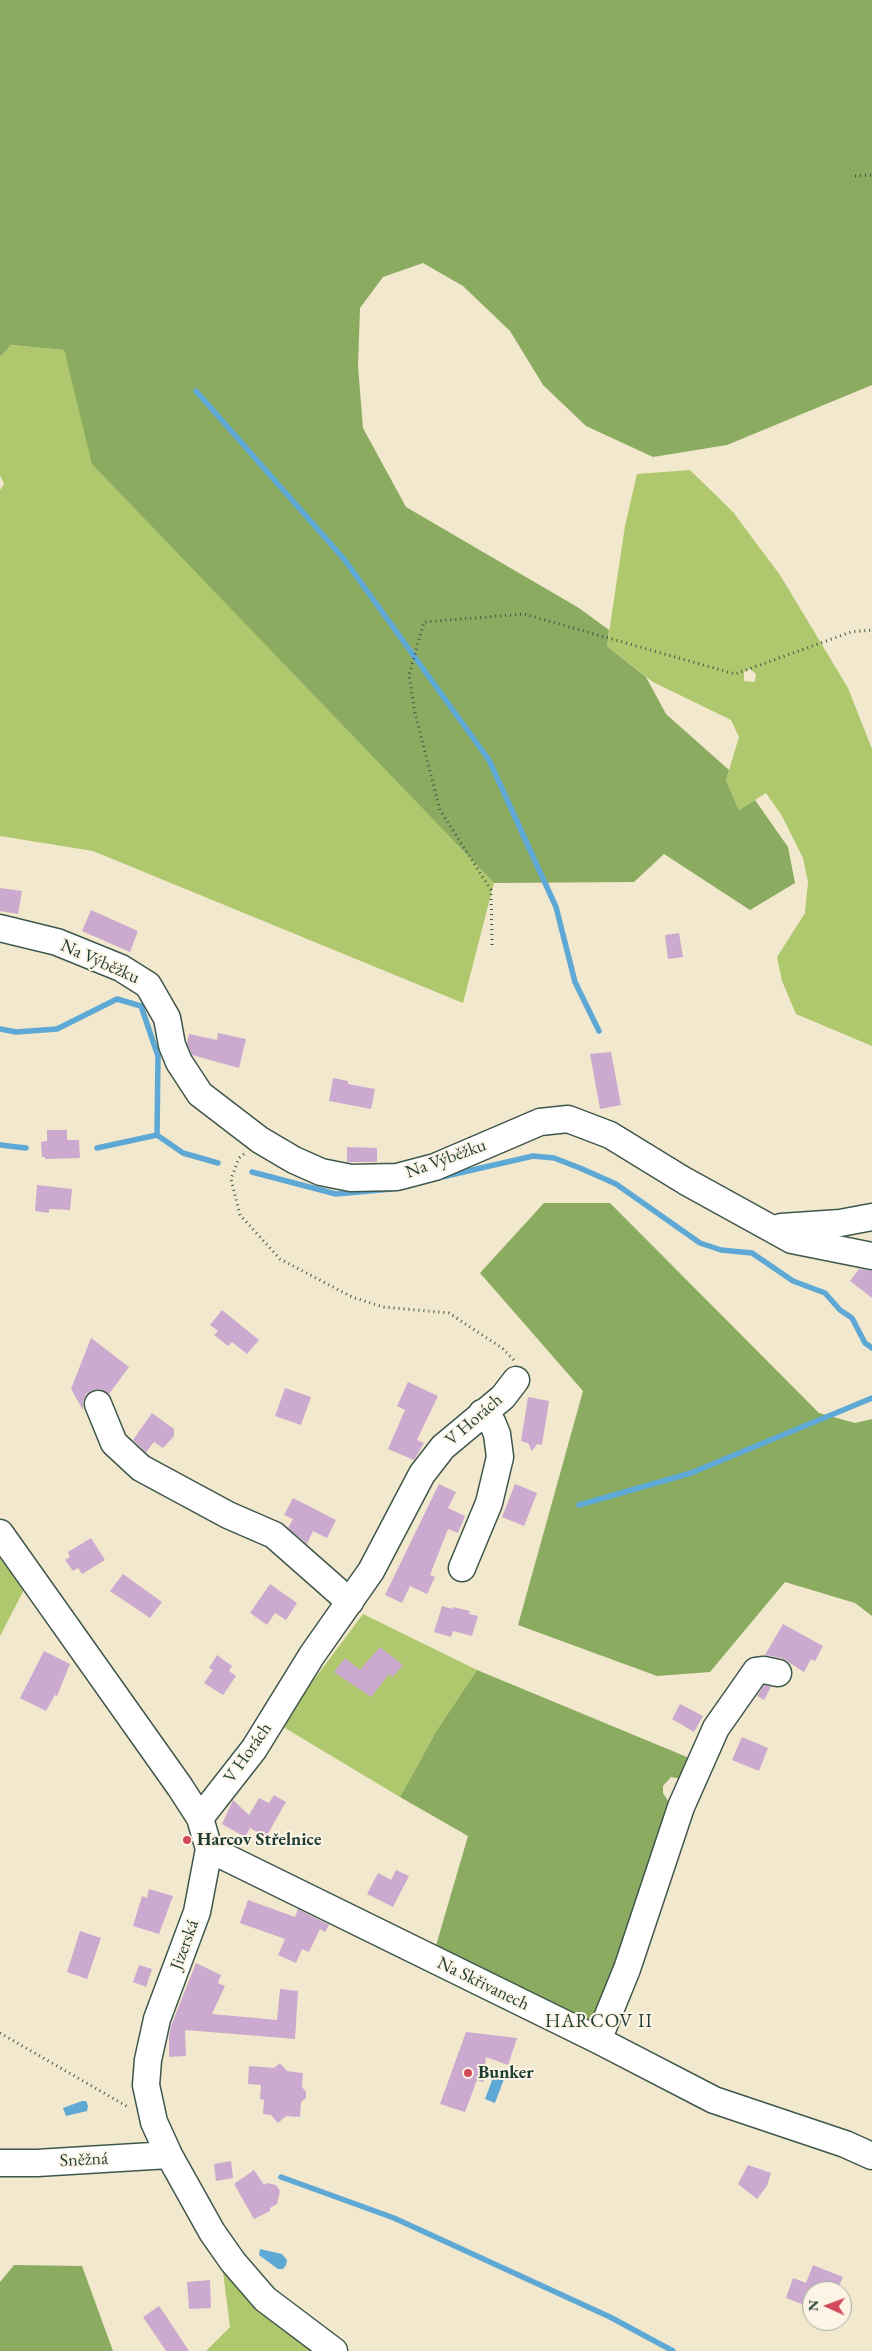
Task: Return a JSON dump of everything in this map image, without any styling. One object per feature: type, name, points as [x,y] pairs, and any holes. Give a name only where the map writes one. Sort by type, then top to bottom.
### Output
[{"type":"street","name":"Na Výběžku","points":[[0,928],[57,942],[121,968],[148,985],[168,1018],[172,1046],[179,1062],[200,1094],[260,1140],[294,1160],[320,1172],[344,1178],[397,1176],[435,1167],[540,1122],[568,1119],[610,1135],[685,1181],[792,1240],[872,1256]]},
{"type":"street","points":[[770,1227],[801,1227],[872,1217]]},
{"type":"street","name":"V Horách","points":[[200,1818],[254,1749],[312,1655],[371,1571],[422,1474],[443,1447],[503,1397],[516,1380]]},
{"type":"street","points":[[98,1404],[114,1443],[141,1468],[220,1511],[274,1536],[350,1602]]},
{"type":"street","points":[[462,1568],[489,1503],[500,1457],[495,1428],[492,1422],[482,1413]]},
{"type":"street","name":"Jizerská","points":[[0,1533],[71,1631],[200,1818],[209,1849],[197,1912],[157,2019],[148,2060],[146,2084],[154,2122],[169,2156],[212,2232],[233,2262],[265,2299],[334,2351]]},
{"type":"street","points":[[598,2040],[627,1968],[681,1807],[716,1728],[756,1671],[764,1670],[778,1673]]},
{"type":"street","name":"Na Skřivanech","points":[[209,1849],[598,2040],[714,2100],[845,2144],[872,2156]]},
{"type":"street","name":"Sněžná","points":[[0,2163],[37,2163],[169,2156]]},
{"type":"path","points":[[855,176],[872,175]]},
{"type":"path","points":[[492,945],[490,890],[440,810],[414,713],[409,675],[424,622],[524,614],[735,674],[851,632],[872,630]]},
{"type":"path","name":"V Horách","points":[[260,1140],[239,1158],[231,1179],[240,1215],[280,1259],[352,1297],[383,1307],[449,1313],[502,1348],[514,1360],[517,1367],[516,1380]]},
{"type":"path","points":[[0,2033],[154,2122]]},
{"type":"green space","points":[[0,0],[872,0],[872,385],[727,445],[653,457],[586,426],[543,385],[510,331],[463,286],[423,263],[383,277],[360,308],[358,366],[363,428],[406,507],[579,608],[609,630],[607,646],[646,677],[666,714],[729,770],[726,780],[739,810],[755,800],[788,847],[795,883],[750,910],[664,854],[634,882],[494,883],[92,464],[64,350],[11,345],[0,357]]},
{"type":"green space","points":[[11,345],[64,350],[93,464],[494,883],[463,1003],[93,851],[0,836],[0,490],[4,484],[0,475],[0,357]]},
{"type":"green space","points":[[690,470],[733,512],[780,575],[848,688],[872,749],[872,1046],[796,1014],[782,981],[777,957],[805,913],[808,882],[803,858],[782,816],[766,793],[739,810],[726,780],[739,737],[731,720],[653,682],[607,646],[625,526],[637,474]],"holes":[[[750,669],[756,674],[755,682],[744,681],[744,672]]]},
{"type":"green space","points":[[544,1203],[610,1203],[819,1413],[855,1423],[872,1419],[872,1616],[855,1603],[785,1582],[710,1672],[657,1676],[518,1625],[583,1391],[480,1273]]},
{"type":"green space","points":[[0,1554],[27,1584],[0,1636]]},
{"type":"green space","points":[[363,1614],[477,1670],[437,1730],[400,1797],[280,1725]]},
{"type":"green space","points":[[477,1670],[699,1762],[687,1780],[671,1777],[663,1786],[663,1793],[672,1807],[598,2031],[435,1949],[468,1836],[400,1797],[437,1730]]},
{"type":"green space","points":[[14,2265],[82,2266],[113,2351],[0,2351],[0,2282]]},
{"type":"green space","points":[[223,2272],[246,2298],[315,2351],[206,2351],[230,2327]]},
{"type":"water","points":[[494,2075],[504,2079],[495,2103],[485,2099]]},
{"type":"water","points":[[86,2101],[87,2111],[66,2116],[63,2108]]},
{"type":"water","points":[[260,2249],[282,2254],[287,2260],[286,2265],[283,2269],[278,2269],[259,2255]]},
{"type":"building","points":[[0,888],[22,891],[18,914],[0,911]]},
{"type":"building","points":[[91,910],[138,931],[130,952],[82,931]]},
{"type":"building","points":[[679,933],[683,957],[668,959],[665,935]]},
{"type":"building","points":[[218,1033],[246,1039],[239,1068],[192,1055],[187,1043],[189,1034],[217,1040]]},
{"type":"building","points":[[611,1052],[621,1105],[600,1109],[590,1054]]},
{"type":"building","points":[[333,1078],[348,1081],[348,1084],[375,1089],[371,1109],[329,1101]]},
{"type":"building","points":[[47,1130],[67,1130],[67,1140],[79,1140],[80,1158],[45,1159],[45,1157],[42,1157],[41,1142],[47,1141]]},
{"type":"building","points":[[347,1147],[377,1148],[377,1162],[347,1162]]},
{"type":"building","points":[[37,1185],[72,1189],[70,1210],[49,1209],[49,1213],[35,1211]]},
{"type":"building","points":[[859,1269],[872,1271],[872,1298],[850,1281]]},
{"type":"building","points":[[222,1310],[259,1340],[247,1354],[232,1342],[228,1346],[214,1335],[218,1331],[210,1325]]},
{"type":"building","points":[[91,1338],[129,1367],[109,1394],[100,1389],[92,1390],[86,1394],[83,1410],[71,1389]]},
{"type":"building","points":[[408,1382],[438,1396],[417,1440],[424,1443],[414,1460],[388,1449],[405,1410],[397,1406]]},
{"type":"building","points":[[285,1388],[311,1397],[301,1425],[275,1416]]},
{"type":"building","points":[[528,1397],[549,1401],[542,1445],[537,1444],[532,1451],[528,1443],[521,1441]]},
{"type":"building","points":[[152,1413],[174,1429],[174,1436],[163,1448],[154,1442],[146,1452],[133,1440]]},
{"type":"building","points":[[439,1484],[456,1492],[448,1508],[465,1516],[458,1533],[448,1529],[430,1575],[435,1577],[427,1594],[410,1586],[402,1603],[385,1595]]},
{"type":"building","points":[[515,1484],[537,1493],[524,1526],[502,1517]]},
{"type":"building","points":[[293,1498],[336,1520],[327,1538],[313,1531],[307,1544],[288,1528],[293,1519],[284,1515]]},
{"type":"building","points":[[91,1538],[105,1560],[82,1574],[78,1568],[73,1571],[65,1560],[70,1557],[68,1552]]},
{"type":"building","points":[[123,1574],[162,1602],[150,1618],[110,1591]]},
{"type":"building","points":[[270,1584],[297,1603],[286,1620],[275,1613],[267,1625],[250,1613]]},
{"type":"building","points":[[442,1606],[470,1611],[469,1614],[478,1616],[472,1636],[453,1631],[451,1637],[434,1632]]},
{"type":"building","points":[[783,1624],[823,1646],[815,1661],[811,1659],[804,1672],[782,1658],[765,1655]]},
{"type":"building","points":[[380,1647],[403,1665],[393,1677],[389,1674],[371,1697],[334,1672],[345,1658],[360,1670]]},
{"type":"building","points":[[44,1651],[70,1664],[57,1696],[55,1695],[46,1711],[20,1698]]},
{"type":"building","points":[[217,1655],[232,1666],[229,1671],[236,1676],[223,1695],[204,1683],[213,1670],[209,1668]]},
{"type":"building","points":[[764,1685],[771,1687],[764,1700],[757,1696]]},
{"type":"building","points":[[680,1704],[703,1716],[694,1732],[672,1719]]},
{"type":"building","points":[[742,1737],[768,1748],[759,1771],[732,1760]]},
{"type":"building","points":[[274,1795],[286,1802],[266,1837],[250,1828],[245,1837],[222,1824],[233,1800],[249,1815],[259,1798],[269,1803]]},
{"type":"building","points":[[396,1870],[409,1876],[393,1907],[367,1894],[378,1873],[391,1880]]},
{"type":"building","points":[[149,1889],[173,1896],[159,1934],[133,1926],[142,1896],[147,1898]]},
{"type":"building","points":[[248,1900],[295,1917],[298,1909],[329,1925],[325,1932],[320,1929],[309,1952],[302,1949],[296,1963],[278,1955],[285,1939],[240,1923]]},
{"type":"building","points":[[80,1931],[101,1938],[87,1979],[67,1972]]},
{"type":"building","points":[[196,1963],[221,1975],[218,1983],[225,1986],[212,2014],[277,2020],[280,1989],[298,1991],[295,2039],[185,2030],[186,2056],[169,2057],[171,2026]]},
{"type":"building","points":[[139,1965],[152,1969],[146,1987],[133,1982]]},
{"type":"building","name":"Bunker","points":[[466,2032],[517,2038],[508,2065],[486,2057],[483,2082],[477,2080],[465,2112],[440,2104]]},
{"type":"building","points":[[280,2063],[287,2071],[303,2073],[302,2087],[306,2092],[306,2098],[301,2102],[300,2117],[286,2116],[278,2123],[271,2115],[263,2114],[264,2100],[260,2099],[261,2085],[248,2084],[249,2066],[274,2068]]},
{"type":"building","points":[[231,2161],[233,2178],[216,2181],[214,2164]]},
{"type":"building","points":[[748,2165],[771,2173],[767,2186],[757,2199],[738,2184]]},
{"type":"building","points":[[254,2170],[264,2185],[267,2183],[276,2185],[280,2191],[277,2204],[270,2208],[270,2211],[254,2219],[234,2184]]},
{"type":"building","points":[[813,2265],[843,2277],[841,2281],[807,2281]]},
{"type":"building","points":[[793,2278],[802,2281],[802,2304],[786,2298]]},
{"type":"building","points":[[210,2280],[211,2308],[189,2309],[187,2282]]},
{"type":"building","points":[[159,2306],[189,2351],[166,2351],[143,2317]]},
{"type":"waterway","points":[[196,391],[344,559],[489,760],[556,907],[575,982],[599,1031]]},
{"type":"waterway","points":[[0,1029],[16,1032],[57,1029],[117,999],[141,1006],[158,1056],[157,1135],[183,1153],[218,1163]]},
{"type":"waterway","points":[[97,1148],[157,1135]]},
{"type":"waterway","points":[[0,1145],[26,1148]]},
{"type":"waterway","points":[[442,1177],[533,1156],[554,1158],[580,1168],[616,1184],[700,1243],[721,1250],[752,1253],[793,1281],[825,1293],[840,1310],[852,1318],[865,1343],[872,1348]]},
{"type":"waterway","points":[[252,1172],[336,1194],[392,1189]]},
{"type":"waterway","points":[[579,1505],[691,1473],[872,1398]]},
{"type":"waterway","points":[[281,2177],[394,2218],[610,2317],[673,2351]]},
{"type":"place","name":"Harcov Střelnice","points":[[187,1840]]},
{"type":"place","name":"Bunker","points":[[468,2073]]},
{"type":"district","name":"HARCOV II","points":[[599,2022]]}]
